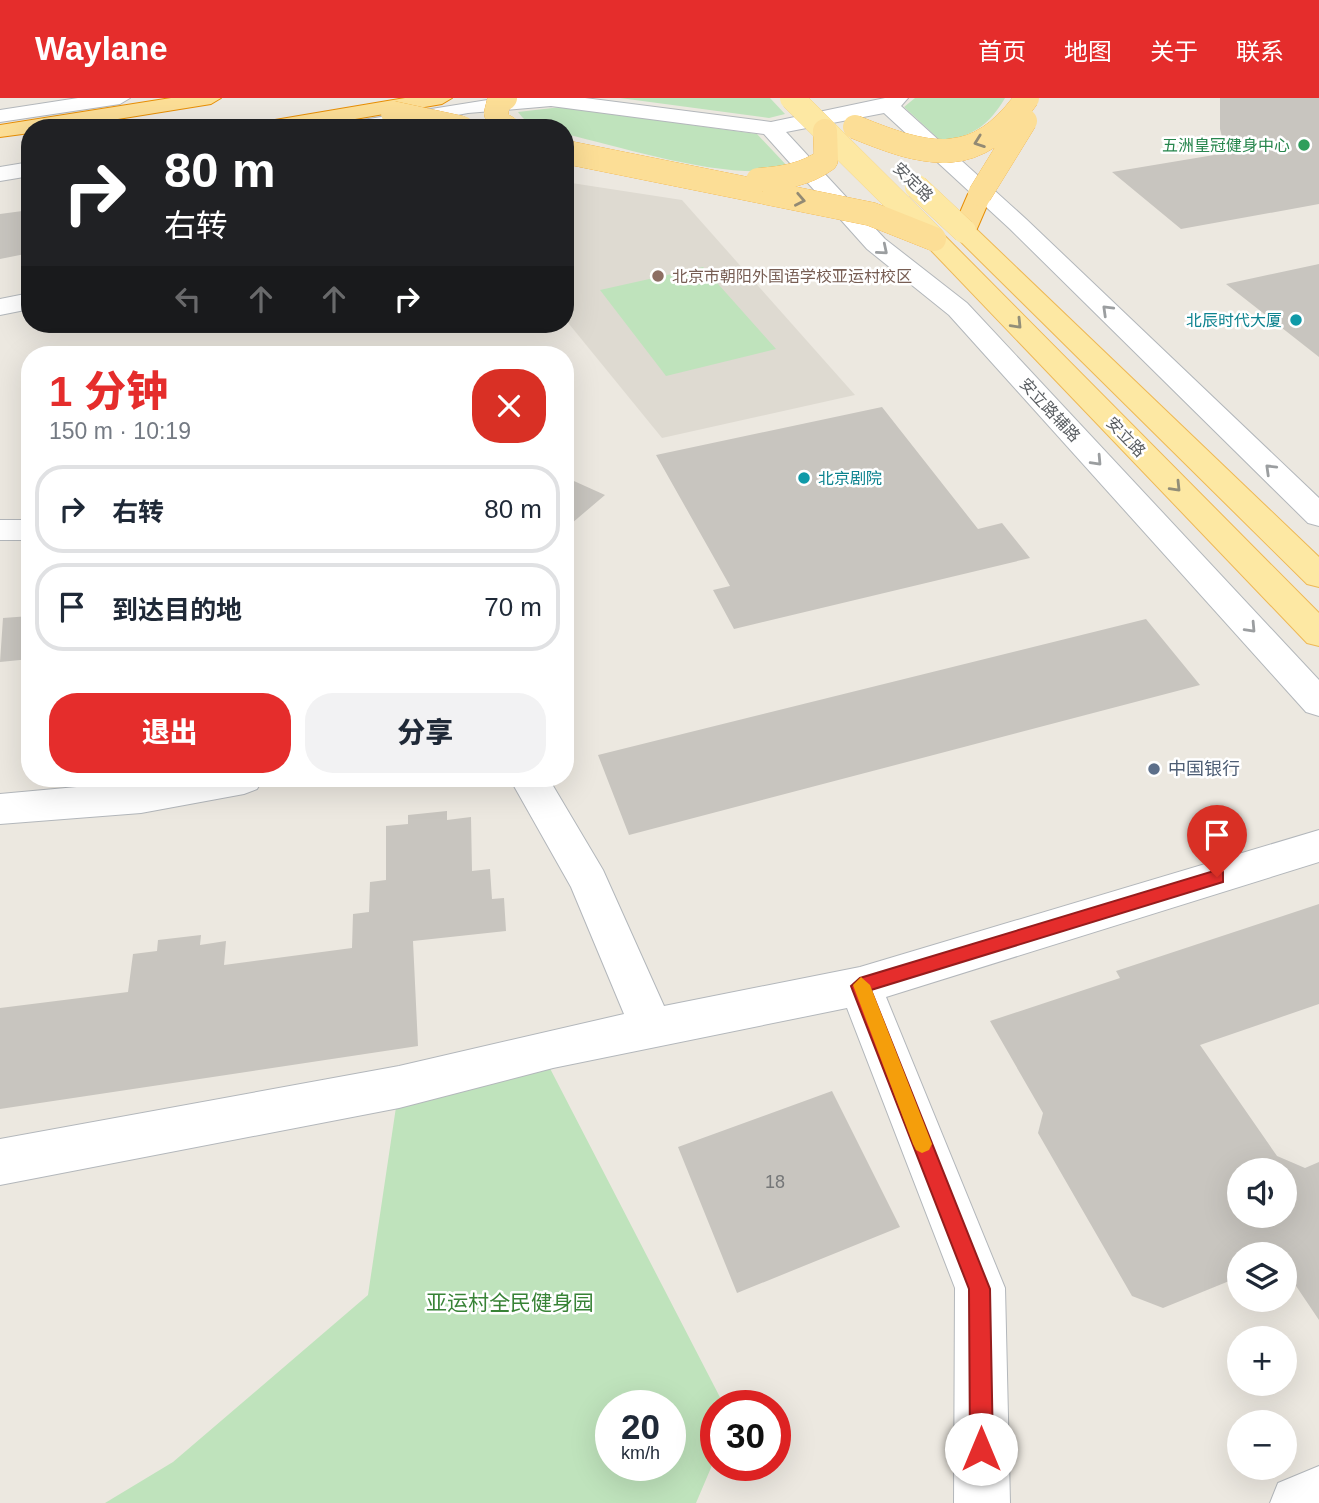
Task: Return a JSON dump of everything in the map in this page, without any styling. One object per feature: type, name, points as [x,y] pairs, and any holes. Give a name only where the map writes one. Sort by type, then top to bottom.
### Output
[{"type":"highway","points":[[141,108],[180,98]]},
{"type":"highway","points":[[74,119],[211,98]]},
{"type":"highway","points":[[315,119],[442,98]]},
{"type":"highway","points":[[498,119],[499,101],[505,98]]},
{"type":"highway","points":[[855,127],[910,149],[923,152],[952,150],[1000,134],[1015,119],[1027,98]]},
{"type":"highway","points":[[964,231],[980,194],[1039,98]]},
{"type":"highway","points":[[276,119],[354,112],[393,113],[421,119]]},
{"type":"highway","points":[[0,131],[21,128]]},
{"type":"highway","points":[[574,146],[739,181],[758,180],[788,178],[813,171],[826,160],[825,131]]},
{"type":"highway","points":[[0,154],[21,151]]},
{"type":"highway","points":[[574,154],[871,214],[934,239]]},
{"type":"main road","name":"安定路","points":[[792,98],[934,239]]},
{"type":"main road","name":"安定路","points":[[825,98],[999,267]]},
{"type":"main road","name":"安立路","points":[[934,239],[1319,634]]},
{"type":"main road","name":"安立路","points":[[999,267],[1319,576]]},
{"type":"street","points":[[0,106],[50,98]]},
{"type":"street","points":[[0,116],[120,98]]},
{"type":"street","points":[[354,112],[468,107],[548,99],[771,128],[893,102],[1319,516]]},
{"type":"street","name":"安立路辅路","points":[[771,128],[876,244],[958,309],[1319,703]]},
{"type":"street","points":[[0,174],[21,170]]},
{"type":"street","points":[[0,188],[21,184]]},
{"type":"street","points":[[0,307],[21,303]]},
{"type":"street","points":[[0,530],[21,530]]},
{"type":"street","points":[[0,809],[142,798],[201,787]]},
{"type":"street","points":[[535,787],[589,882],[652,1028]]},
{"type":"street","points":[[0,1162],[399,1087],[552,1048],[860,986],[1319,846]]},
{"type":"street","points":[[860,986],[980,1289],[982,1503]]},
{"type":"street","points":[[1298,1503],[1319,1493]]},
{"type":"shaded area","name":"北京市朝阳外国语学校亚运村校区","points":[[574,183],[682,200],[855,395],[662,438],[574,330]]},
{"type":"green space","points":[[620,98],[770,98],[785,114],[769,118]]},
{"type":"green space","points":[[915,98],[1005,98],[979,128],[942,142],[904,107]]},
{"type":"green space","points":[[561,107],[757,134],[789,168],[738,171],[678,162],[574,136],[574,119],[524,119],[518,112]]},
{"type":"green space","points":[[703,267],[776,349],[666,376],[600,290]]},
{"type":"green space","name":"亚运村全民健身园","points":[[541,1051],[716,1390],[700,1390],[700,1481],[705,1481],[696,1503],[105,1503],[173,1462],[368,1295],[399,1087]]},
{"type":"building","points":[[1220,98],[1319,98],[1319,204],[1181,229],[1112,172],[1226,153],[1220,129]]},
{"type":"building","points":[[21,211],[21,255],[0,259],[0,214]]},
{"type":"building","name":"北辰时代大厦","points":[[1319,264],[1319,357],[1226,284]]},
{"type":"building","points":[[882,407],[978,529],[1002,523],[1030,558],[734,629],[713,590],[730,586],[656,455]]},
{"type":"building","points":[[574,481],[605,495],[574,521]]},
{"type":"building","points":[[21,617],[21,660],[0,662],[3,618]]},
{"type":"building","points":[[1146,619],[1200,685],[629,835],[598,755]]},
{"type":"building","points":[[447,811],[447,820],[471,817],[472,871],[490,869],[492,899],[504,898],[506,931],[413,941],[418,1046],[0,1109],[0,1008],[128,992],[133,954],[157,951],[158,940],[201,935],[200,945],[226,941],[224,965],[352,948],[353,914],[369,912],[370,882],[386,880],[386,826],[408,824],[408,815]]},
{"type":"building","points":[[1319,904],[1319,1004],[1200,1045],[1277,1156],[1282,1158],[1227,1158],[1227,1228],[1297,1228],[1297,1165],[1305,1168],[1319,1162],[1319,1320],[1297,1287],[1297,1242],[1227,1242],[1227,1282],[1163,1308],[1132,1296],[1038,1133],[1043,1113],[990,1021],[1120,978],[1116,971]]},
{"type":"building","points":[[832,1091],[900,1227],[737,1293],[678,1147]]},
{"type":"slow traffic","points":[[861,985],[922,1144]]},
{"type":"place","name":"五洲皇冠健身中心","points":[[1304,145]]},
{"type":"place","name":"北京市朝阳外国语学校亚运村校区","points":[[658,276]]},
{"type":"place","name":"北辰时代大厦","points":[[1296,320]]},
{"type":"place","name":"北京剧院","points":[[804,478]]},
{"type":"place","name":"中国银行","points":[[1154,769]]},
{"type":"route","points":[[981,1449],[980,1289],[860,986],[1217,877]]}]
